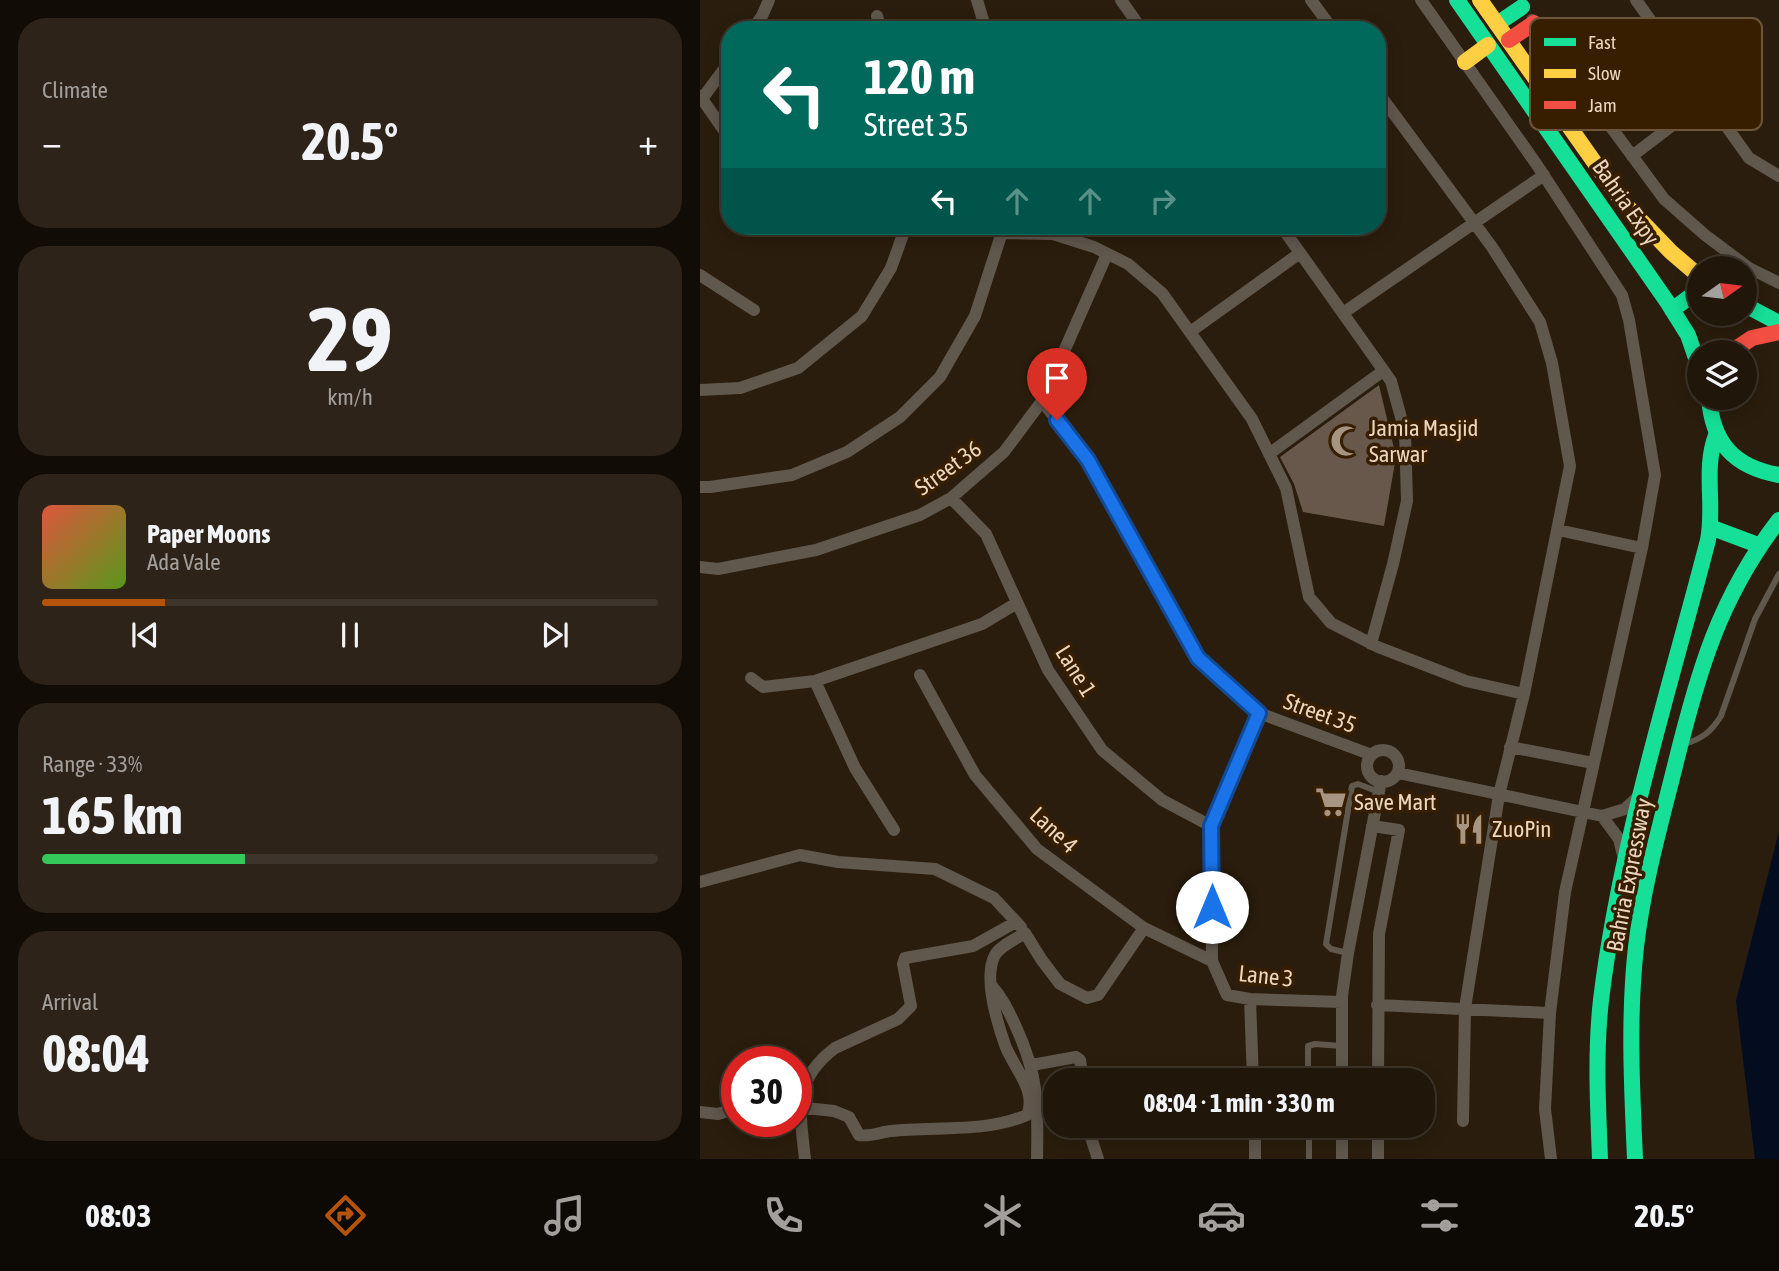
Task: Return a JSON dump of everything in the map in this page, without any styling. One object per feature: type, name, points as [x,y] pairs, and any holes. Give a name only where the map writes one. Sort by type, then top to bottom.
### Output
[{"type":"main road","name":"Bahria Expy","points":[[1457,0],[1530,105]]},
{"type":"main road","name":"Bahria Expy","points":[[1480,0],[1530,71]]},
{"type":"main road","points":[[1497,24],[1520,3]]},
{"type":"main road","points":[[1508,40],[1530,26]]},
{"type":"main road","points":[[1465,62],[1488,45]]},
{"type":"main road","name":"Bahria Expy","points":[[1547,130],[1672,310],[1690,340]]},
{"type":"main road","name":"Bahria Expy","points":[[1572,130],[1621,200],[1687,266]]},
{"type":"main road","points":[[1672,310],[1687,299]]},
{"type":"main road","points":[[1757,311],[1779,323]]},
{"type":"main road","points":[[1749,340],[1779,332]]},
{"type":"main road","points":[[1710,410],[1716,435],[1728,452],[1744,466],[1763,474],[1779,475]]},
{"type":"main road","points":[[1625,862],[1710,527],[1710,454],[1716,435]]},
{"type":"main road","points":[[1710,527],[1758,545],[1779,520]]},
{"type":"main road","name":"Bahria Expressway","points":[[1634,1159],[1630,1042],[1634,965],[1648,880],[1694,689],[1724,608],[1758,545]]},
{"type":"main road","name":"Bahria Expressway","points":[[1602,1159],[1596,1120],[1597,1059],[1607,956],[1625,862]]},
{"type":"main road","points":[[1597,1059],[1601,1084],[1607,1090],[1615,1091],[1625,1085],[1630,1042]]},
{"type":"main road","points":[[1602,1159],[1605,1145],[1615,1138],[1626,1141],[1634,1159]]},
{"type":"street","points":[[758,21],[769,0]]},
{"type":"street","points":[[977,0],[983,21]]},
{"type":"street","points":[[1121,0],[1136,21]]},
{"type":"street","points":[[1311,0],[1326,21]]},
{"type":"street","points":[[1420,0],[1544,175],[1622,295],[1629,320],[1655,475],[1642,548],[1565,892],[1550,1013],[1545,1109],[1550,1159]]},
{"type":"street","points":[[1643,2],[1654,18]]},
{"type":"street","points":[[1520,3],[1530,18]]},
{"type":"street","points":[[877,16],[878,21]]},
{"type":"street","points":[[721,72],[701,97],[721,128]]},
{"type":"street","points":[[1386,103],[1474,222],[1539,322],[1552,363],[1570,466],[1524,694],[1499,795],[1465,1008],[1463,1121]]},
{"type":"street","points":[[1613,130],[1664,199],[1705,235],[1749,268],[1779,283]]},
{"type":"street","points":[[1632,156],[1666,130]]},
{"type":"street","points":[[1729,130],[1749,158],[1779,177]]},
{"type":"street","points":[[1343,313],[1544,175]]},
{"type":"street","points":[[700,390],[740,388],[798,368],[862,316],[891,268],[903,235]]},
{"type":"street","points":[[700,487],[792,475],[847,452],[900,416],[940,377],[975,316],[1002,235]]},
{"type":"street","points":[[1056,235],[1094,247],[1128,264],[1163,293],[1252,419],[1286,488],[1309,597],[1331,623],[1371,644],[1466,681],[1524,694]]},
{"type":"street","points":[[1287,235],[1391,381],[1405,432],[1407,501],[1371,644]]},
{"type":"street","points":[[1190,332],[1300,253]]},
{"type":"street","name":"Street 36","points":[[700,568],[718,569],[816,550],[920,515],[951,498],[1004,452],[1042,401],[1107,254]]},
{"type":"street","points":[[700,275],[754,310]]},
{"type":"street","points":[[1269,454],[1383,371]]},
{"type":"street","name":"Street 35","points":[[1042,401],[1088,460],[1198,658],[1259,713],[1372,755]]},
{"type":"street","name":"Lane 1","points":[[951,498],[986,534],[1048,670],[1102,750],[1162,800],[1211,826]]},
{"type":"street","points":[[1558,530],[1642,548]]},
{"type":"street","points":[[751,678],[763,687],[814,681],[982,624],[1017,603]]},
{"type":"street","name":"Lane 4","points":[[920,675],[975,775],[1037,849],[1144,928],[1212,961]]},
{"type":"street","points":[[814,681],[855,768],[894,830]]},
{"type":"street","name":"Lane 3","points":[[1259,713],[1211,826],[1212,961],[1227,995],[1250,999],[1342,1002]]},
{"type":"street","points":[[1510,747],[1592,763]]},
{"type":"street","points":[[1342,1068],[1342,1002],[1348,953],[1372,826],[1380,787],[1398,773],[1399,763],[1391,752],[1381,750],[1372,755],[1368,764],[1369,772],[1380,787]]},
{"type":"street","points":[[1398,773],[1602,816],[1625,809],[1641,794]]},
{"type":"street","points":[[1602,816],[1619,839],[1625,862]]},
{"type":"street","points":[[1372,826],[1399,830],[1379,934],[1378,1068]]},
{"type":"street","points":[[700,882],[800,855],[838,862],[935,869],[994,898],[1026,933],[1060,984],[1087,998],[1098,995],[1144,928]]},
{"type":"street","points":[[812,1072],[835,1048],[898,1018],[911,1006],[903,964],[905,958],[973,946],[1016,922]]},
{"type":"street","points":[[812,1109],[844,1114],[853,1121],[859,1135],[864,1136],[892,1131],[948,1129],[1003,1122],[1027,1115],[1031,1107],[1031,1096],[1005,1045],[989,982],[996,953],[1026,933]]},
{"type":"street","points":[[989,982],[1007,1007],[1032,1065],[1037,1102],[1037,1159]]},
{"type":"street","points":[[1250,999],[1253,1068]]},
{"type":"street","points":[[1377,1005],[1550,1013]]},
{"type":"street","points":[[1032,1065],[1076,1057],[1080,1060],[1081,1068]]},
{"type":"street","points":[[700,1112],[721,1113]]},
{"type":"street","points":[[802,1137],[805,1159]]},
{"type":"street","points":[[1091,1138],[1098,1159]]},
{"type":"street","points":[[1255,1138],[1255,1159]]},
{"type":"street","points":[[1342,1138],[1342,1159]]},
{"type":"street","points":[[1378,1138],[1378,1159]]},
{"type":"lane","points":[[1680,746],[1700,739],[1713,730],[1755,619],[1779,574]]},
{"type":"lane","points":[[1348,953],[1326,944],[1352,786],[1358,783],[1380,787]]},
{"type":"lane","points":[[1308,1068],[1308,1046],[1342,1046]]},
{"type":"lane","points":[[1309,1138],[1309,1159]]},
{"type":"water","points":[[1779,831],[1779,1159],[1755,1159],[1736,1001]]},
{"type":"building","name":"Jamia Masjid Sarwar","points":[[1379,385],[1396,457],[1384,526],[1303,512],[1294,484],[1280,457]]},
{"type":"traffic: fast","points":[[1457,0],[1530,105]]},
{"type":"traffic: fast","points":[[1497,24],[1522,7]]},
{"type":"traffic: fast","points":[[1548,130],[1668,303],[1690,340]]},
{"type":"traffic: fast","points":[[1672,310],[1687,299]]},
{"type":"traffic: fast","points":[[1757,311],[1779,323]]},
{"type":"traffic: fast","points":[[1711,410],[1715,427],[1728,450],[1750,466],[1779,475]]},
{"type":"traffic: fast","points":[[1600,1159],[1598,1040],[1609,941],[1647,768],[1708,540],[1710,461],[1716,435]]},
{"type":"traffic: fast","points":[[1635,1159],[1632,1000],[1639,924],[1653,856],[1693,699],[1713,637],[1741,578],[1779,520]]},
{"type":"traffic: fast","points":[[1710,527],[1758,545]]},
{"type":"traffic: slow","points":[[1480,0],[1530,71]]},
{"type":"traffic: slow","points":[[1465,62],[1488,45]]},
{"type":"traffic: slow","points":[[1572,130],[1621,200],[1687,266]]},
{"type":"traffic: jam","points":[[1509,40],[1530,26]]},
{"type":"traffic: jam","points":[[1749,340],[1779,332]]},
{"type":"place","name":"Jamia Masjid Sarwar","points":[[1346,441]]},
{"type":"place","name":"Save Mart","points":[[1331,802]]},
{"type":"place","name":"ZuoPin","points":[[1469,829]]},
{"type":"route","points":[[1057,420],[1088,460],[1198,658],[1259,713],[1211,826],[1212,907]]}]
